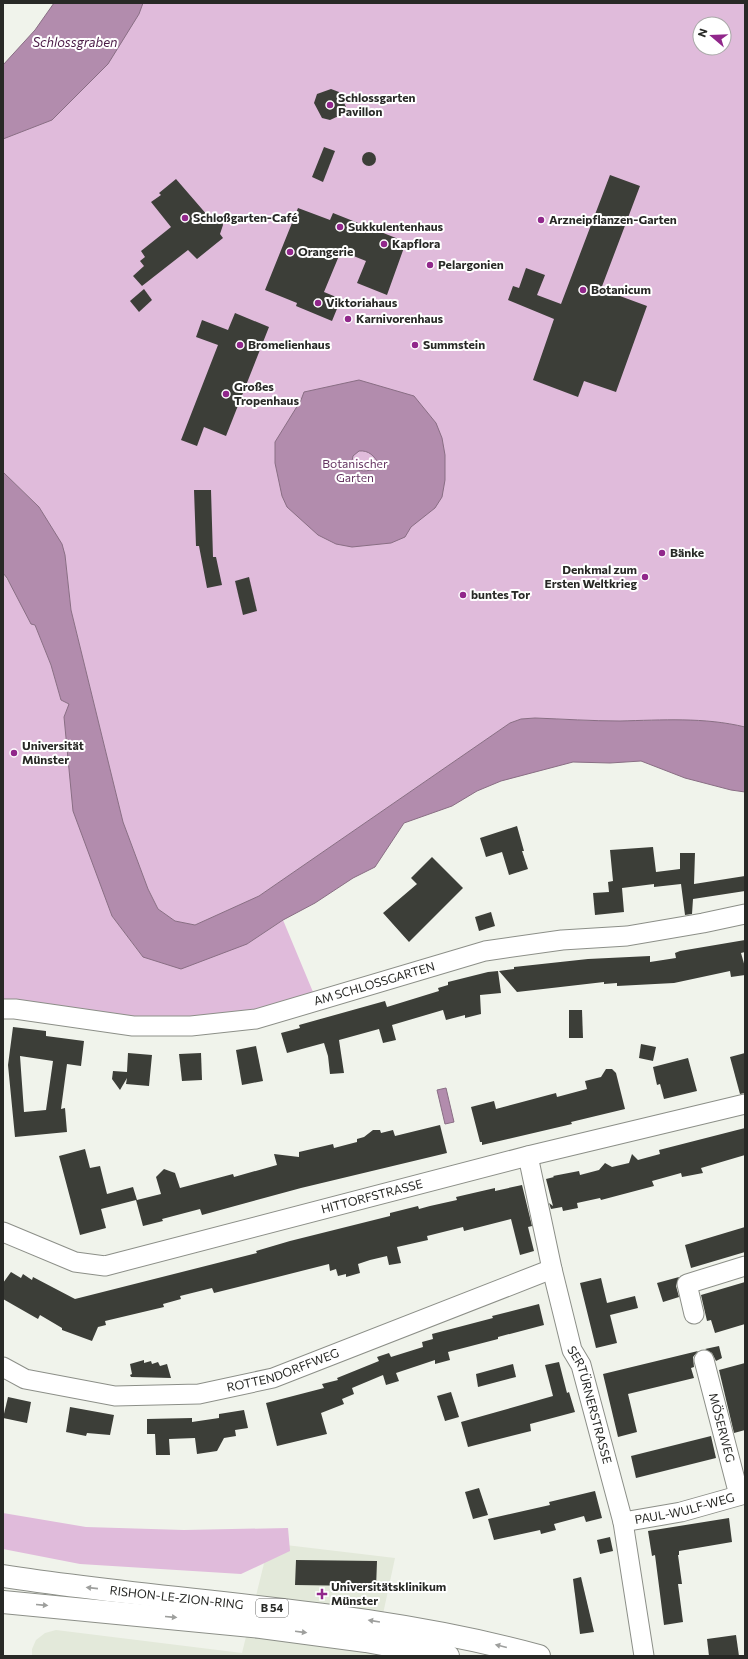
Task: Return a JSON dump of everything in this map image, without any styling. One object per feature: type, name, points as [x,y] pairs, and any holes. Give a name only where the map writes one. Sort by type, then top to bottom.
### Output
[{"type":"main road","name":"RISHON-LE-ZION-RING","points":[[3,1576],[51,1583],[291,1610],[369,1621],[447,1634],[539,1656]]},
{"type":"main road","name":"RISHON-LE-ZION-RING","points":[[3,1602],[261,1627],[372,1642],[448,1656]]},
{"type":"street","name":"AM SCHLOSSGARTEN","points":[[3,1009],[15,1009],[133,1026],[191,1026],[256,1019],[485,951],[562,940],[627,936],[745,914]]},
{"type":"street","name":"HITTORFSTRASSE","points":[[3,1232],[75,1262],[104,1266],[528,1156],[745,1104]]},
{"type":"street","name":"SERTÜRNERSTRASSE","points":[[528,1156],[552,1269],[572,1350],[581,1366],[623,1522],[644,1656]]},
{"type":"street","points":[[694,1314],[687,1284],[745,1266]]},
{"type":"street","name":"ROTTENDORFFWEG","points":[[3,1367],[25,1379],[115,1396],[199,1394],[272,1378],[552,1269]]},
{"type":"street","name":"MÖSERWEG","points":[[704,1360],[742,1494]]},
{"type":"street","name":"PAUL-WULF-WEG","points":[[623,1522],[681,1512],[742,1494]]},
{"type":"shaded area","name":"Universitätsklinikum Münster","points":[[269,1543],[395,1558],[374,1656],[32,1656],[32,1649],[36,1640],[45,1633],[56,1630],[242,1653]]},
{"type":"green space","name":"Botanischer Garten","points":[[143,3],[745,3],[745,727],[699,720],[620,721],[535,718],[521,719],[510,723],[259,896],[195,925],[175,921],[158,909],[148,889],[123,822],[71,610],[65,555],[39,507],[3,472],[3,139],[52,119],[139,14]]},
{"type":"green space","points":[[3,573],[35,624],[51,665],[61,700],[69,704],[105,895],[112,916],[143,957],[247,944],[283,920],[313,992],[257,1011],[130,1023],[3,1005]]},
{"type":"green space","points":[[3,1513],[86,1527],[184,1530],[288,1528],[290,1551],[241,1574],[80,1564],[3,1549]]},
{"type":"water","name":"Schlossgraben","points":[[54,3],[143,3],[139,14],[108,64],[52,120],[3,139],[3,65],[35,30]]},
{"type":"water","points":[[359,380],[414,396],[436,423],[442,438],[445,455],[445,480],[442,497],[435,508],[411,527],[405,537],[391,543],[352,547],[336,544],[318,535],[287,507],[282,496],[275,463],[275,442],[301,400],[304,392]],"holes":[[[359,451],[366,451],[375,458],[379,464],[377,469],[360,471],[351,466],[353,456]]]},
{"type":"water","points":[[3,472],[39,507],[62,544],[65,555],[71,610],[123,822],[148,889],[158,909],[175,921],[195,925],[259,896],[510,723],[521,719],[535,718],[620,721],[699,720],[745,727],[745,792],[731,790],[685,778],[641,761],[610,763],[573,762],[501,781],[477,791],[452,806],[404,823],[375,867],[353,878],[315,903],[283,920],[247,944],[181,969],[143,957],[112,916],[73,811],[64,717],[69,704],[61,700],[51,665],[35,625],[31,624],[3,573]]},
{"type":"water","points":[[446,1088],[454,1122],[445,1124],[437,1090]]},
{"type":"building","name":"Schlossgarten Pavillon","points":[[331,89],[339,92],[346,107],[343,114],[330,120],[322,118],[314,103],[317,94]]},
{"type":"building","points":[[324,147],[335,151],[323,182],[312,177]]},
{"type":"building","points":[[366,152],[372,152],[376,156],[376,162],[372,166],[366,166],[362,162],[362,156]]},
{"type":"building","points":[[610,175],[640,186],[601,289],[647,306],[616,392],[584,381],[578,397],[533,380],[554,319],[508,300],[513,286],[519,288],[526,268],[545,275],[537,295],[561,304]]},
{"type":"building","points":[[176,179],[208,216],[218,216],[222,219],[223,225],[220,234],[223,238],[197,259],[188,250],[142,286],[133,276],[144,266],[140,261],[145,257],[141,251],[171,227],[151,202],[161,195],[159,193]]},
{"type":"building","points":[[298,208],[330,220],[333,213],[406,242],[387,295],[357,283],[366,261],[341,251],[324,292],[341,299],[332,321],[296,306],[297,303],[265,290]]},
{"type":"building","points":[[144,289],[152,300],[139,312],[130,301]]},
{"type":"building","points":[[235,313],[269,327],[226,436],[204,427],[197,446],[181,440],[218,345],[196,337],[202,320],[228,330]]},
{"type":"building","points":[[194,490],[211,490],[213,557],[216,557],[222,585],[207,588],[199,546],[196,546]]},
{"type":"building","points":[[249,577],[257,611],[243,615],[235,581]]},
{"type":"building","points":[[517,826],[524,851],[522,851],[528,869],[509,875],[502,852],[486,857],[480,838]]},
{"type":"building","points":[[653,847],[656,872],[680,869],[680,853],[695,853],[694,884],[745,876],[745,891],[693,899],[692,914],[685,915],[681,884],[654,887],[654,884],[622,888],[624,912],[595,915],[593,893],[609,892],[608,882],[613,881],[610,850]]},
{"type":"building","points":[[432,857],[463,888],[409,942],[383,913],[417,884],[411,878]]},
{"type":"building","points":[[491,912],[495,926],[479,931],[475,917]]},
{"type":"building","points":[[745,940],[745,952],[741,953],[745,967],[745,975],[731,977],[730,971],[674,983],[617,986],[617,983],[604,984],[604,982],[517,992],[499,971],[514,969],[514,967],[588,959],[650,956],[650,962],[676,958],[675,953],[680,951]]},
{"type":"building","points":[[498,971],[501,993],[480,995],[481,1014],[465,1018],[465,1015],[446,1020],[443,1010],[392,1025],[396,1040],[383,1043],[379,1029],[339,1040],[344,1073],[330,1074],[328,1056],[324,1043],[287,1053],[281,1033],[300,1028],[299,1025],[385,1001],[387,1007],[439,991],[438,988],[448,985],[448,982]]},
{"type":"building","points":[[569,1010],[582,1010],[583,1038],[569,1038]]},
{"type":"building","points":[[13,1027],[46,1031],[46,1036],[84,1041],[81,1066],[67,1064],[61,1109],[65,1108],[67,1132],[15,1137],[8,1065]],"holes":[[[20,1056],[53,1061],[46,1110],[24,1112]]]},
{"type":"building","points":[[641,1044],[656,1047],[653,1061],[639,1058]]},
{"type":"building","points":[[256,1046],[263,1081],[242,1085],[236,1050]]},
{"type":"building","points":[[128,1053],[152,1055],[149,1086],[126,1084],[127,1078],[120,1090],[112,1079],[113,1071],[127,1072]]},
{"type":"building","points":[[201,1053],[202,1080],[182,1081],[179,1054]]},
{"type":"building","points":[[745,1053],[745,1093],[740,1094],[730,1057]]},
{"type":"building","points":[[688,1058],[697,1091],[664,1099],[660,1084],[657,1085],[653,1067]]},
{"type":"building","points":[[606,1069],[612,1069],[616,1073],[625,1109],[571,1122],[572,1124],[482,1145],[482,1142],[480,1142],[471,1107],[494,1101],[496,1109],[556,1093],[557,1097],[587,1089],[585,1081],[601,1077]]},
{"type":"building","points":[[440,1125],[447,1153],[301,1188],[202,1215],[200,1209],[162,1219],[163,1221],[143,1226],[136,1200],[101,1209],[106,1228],[80,1235],[59,1156],[85,1149],[90,1168],[100,1166],[107,1194],[133,1187],[137,1200],[161,1194],[156,1177],[164,1169],[175,1173],[180,1188],[233,1174],[234,1177],[277,1165],[274,1154],[299,1157],[299,1152],[333,1144],[334,1148],[357,1142],[357,1139],[364,1137],[373,1130],[380,1130],[381,1133],[393,1130],[395,1136]]},
{"type":"building","points":[[745,1128],[745,1155],[701,1168],[703,1173],[682,1177],[681,1173],[652,1181],[654,1186],[601,1200],[600,1198],[577,1203],[578,1208],[563,1211],[562,1207],[551,1209],[549,1203],[553,1206],[546,1179],[554,1177],[553,1176],[579,1171],[580,1175],[599,1170],[605,1163],[612,1167],[629,1163],[632,1154],[638,1160],[660,1154],[659,1150]]},
{"type":"building","points":[[522,1185],[532,1226],[528,1227],[534,1251],[520,1255],[511,1219],[464,1231],[463,1227],[427,1236],[428,1240],[397,1247],[401,1263],[389,1265],[387,1256],[370,1260],[358,1264],[360,1273],[346,1277],[346,1274],[338,1276],[336,1269],[330,1271],[329,1264],[214,1293],[212,1288],[180,1296],[181,1299],[163,1304],[164,1307],[105,1321],[106,1325],[98,1327],[92,1341],[62,1330],[62,1328],[40,1315],[38,1319],[3,1299],[3,1283],[11,1272],[21,1278],[23,1274],[32,1280],[33,1277],[75,1299],[257,1253],[256,1251],[290,1241],[390,1216],[390,1213],[418,1206],[419,1209],[457,1200],[456,1197],[495,1188],[495,1191]]},
{"type":"building","points":[[745,1227],[745,1252],[691,1268],[685,1245]]},
{"type":"building","points":[[679,1277],[676,1286],[679,1297],[663,1302],[657,1283]]},
{"type":"building","points":[[601,1278],[607,1303],[635,1296],[638,1308],[610,1315],[617,1343],[596,1348],[580,1283]]},
{"type":"building","points":[[745,1282],[745,1324],[715,1333],[711,1320],[707,1321],[701,1295]]},
{"type":"building","points":[[539,1304],[544,1325],[448,1352],[450,1360],[435,1364],[435,1360],[396,1373],[399,1381],[386,1385],[383,1375],[352,1388],[354,1394],[342,1399],[344,1404],[321,1413],[327,1434],[277,1446],[266,1403],[324,1388],[322,1384],[338,1380],[337,1378],[379,1361],[377,1357],[389,1353],[391,1357],[423,1347],[422,1342],[433,1339],[432,1334]]},
{"type":"building","points":[[719,1346],[722,1358],[716,1361],[712,1353],[705,1349]]},
{"type":"building","points":[[698,1351],[693,1357],[694,1367],[691,1368],[694,1378],[628,1394],[637,1432],[618,1437],[603,1374]]},
{"type":"building","points":[[144,1360],[144,1363],[151,1361],[152,1364],[158,1362],[160,1366],[167,1364],[171,1378],[131,1377],[130,1375],[132,1374],[130,1364]]},
{"type":"building","points":[[559,1362],[567,1393],[569,1392],[575,1412],[530,1424],[531,1431],[468,1447],[461,1422],[553,1396],[545,1365]]},
{"type":"building","points":[[745,1363],[745,1430],[734,1433],[719,1370]]},
{"type":"building","points":[[513,1364],[516,1377],[478,1387],[476,1374]]},
{"type":"building","points":[[451,1392],[459,1417],[445,1421],[437,1396]]},
{"type":"building","points":[[8,1397],[31,1402],[27,1423],[3,1418]]},
{"type":"building","points":[[70,1407],[114,1415],[110,1435],[87,1433],[86,1436],[66,1432]]},
{"type":"building","points":[[244,1410],[248,1428],[235,1430],[236,1436],[224,1438],[217,1451],[197,1454],[195,1438],[169,1439],[170,1455],[156,1455],[155,1434],[147,1434],[147,1419],[192,1418],[192,1422],[219,1418],[219,1414]]},
{"type":"building","points":[[711,1436],[716,1458],[636,1478],[631,1456]]},
{"type":"building","points":[[479,1488],[488,1515],[473,1519],[465,1492]]},
{"type":"building","points":[[595,1491],[602,1518],[586,1522],[584,1516],[554,1524],[556,1530],[541,1534],[540,1530],[494,1540],[488,1519],[550,1505],[549,1502]]},
{"type":"building","points":[[729,1518],[732,1542],[679,1551],[678,1555],[682,1584],[678,1584],[683,1622],[664,1625],[655,1555],[652,1556],[648,1531]]},
{"type":"building","points":[[610,1537],[613,1551],[600,1554],[597,1540]]},
{"type":"building","points":[[296,1560],[377,1561],[376,1589],[362,1589],[362,1586],[295,1585]]},
{"type":"building","points":[[581,1577],[594,1632],[580,1634],[573,1579]]},
{"type":"building","points":[[736,1635],[739,1656],[709,1656],[707,1639]]},
{"type":"place","name":"Schlossgarten Pavillon","points":[[330,105]]},
{"type":"place","name":"Schloßgarten-Café","points":[[185,218]]},
{"type":"place","name":"Arzneipflanzen-Garten","points":[[541,220]]},
{"type":"place","name":"Sukkulentenhaus","points":[[340,227]]},
{"type":"place","name":"Kapflora","points":[[384,244]]},
{"type":"place","name":"Orangerie","points":[[290,252]]},
{"type":"place","name":"Pelargonien","points":[[430,265]]},
{"type":"place","name":"Botanicum","points":[[583,290]]},
{"type":"place","name":"Viktoriahaus","points":[[318,303]]},
{"type":"place","name":"Karnivorenhaus","points":[[348,319]]},
{"type":"place","name":"Bromelienhaus","points":[[240,345]]},
{"type":"place","name":"Summstein","points":[[415,345]]},
{"type":"place","name":"Großes Tropenhaus","points":[[226,394]]},
{"type":"place","name":"Bänke","points":[[662,553]]},
{"type":"place","name":"Denkmal zum Ersten Weltkrieg","points":[[645,577]]},
{"type":"place","name":"buntes Tor","points":[[463,595]]},
{"type":"place","name":"Universität Münster","points":[[14,753]]},
{"type":"place","name":"Universitätsklinikum Münster","points":[[322,1594]]}]
